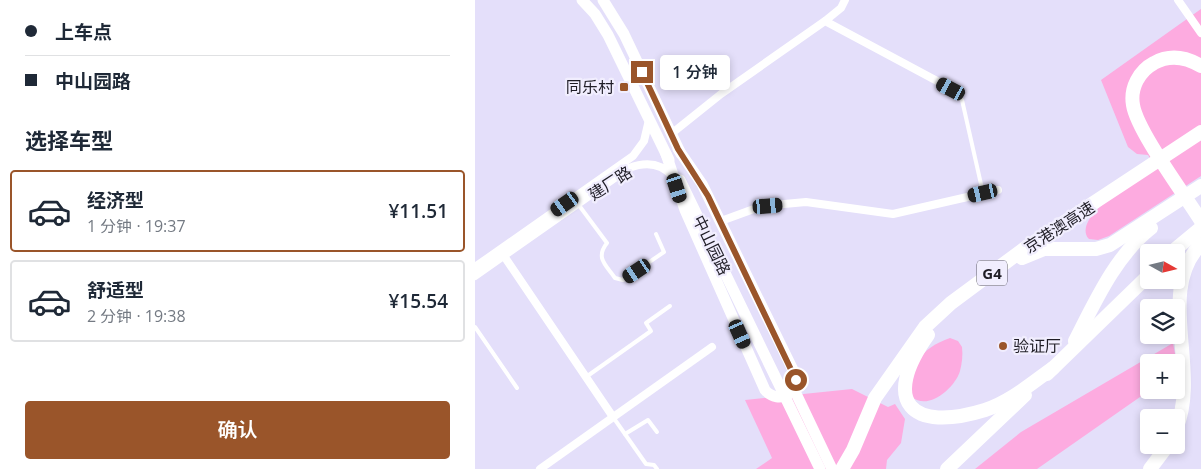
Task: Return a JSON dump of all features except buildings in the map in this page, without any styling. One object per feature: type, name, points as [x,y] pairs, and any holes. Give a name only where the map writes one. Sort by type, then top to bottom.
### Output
[{"type":"highway","points":[[1201,66],[1185,59],[1171,57],[1154,62],[1142,72],[1135,84],[1132,98],[1134,111],[1141,126],[1201,221]]},
{"type":"highway","name":"京港澳高速","points":[[842,469],[853,450],[875,398],[917,336],[951,303],[1001,266],[1201,132]]},
{"type":"highway","points":[[1001,266],[1044,250],[1096,249],[1109,245],[1201,186]]},
{"type":"highway","points":[[1065,357],[1129,249],[1151,228],[1201,192]]},
{"type":"highway","points":[[1182,244],[1201,228]]},
{"type":"highway","points":[[1182,409],[1187,389],[1181,308],[1183,275],[1192,253],[1201,244]]},
{"type":"highway","points":[[1029,256],[952,312],[932,330],[916,354],[907,374],[906,395],[910,406],[925,417],[965,415],[1003,402],[1053,368]]},
{"type":"highway","points":[[947,469],[1140,284]]},
{"type":"highway","points":[[1150,469],[1161,454]]},
{"type":"main road","name":"中山园路","points":[[582,0],[605,30],[666,154],[690,187],[832,469]]},
{"type":"main road","name":"中山园路","points":[[603,0],[624,34],[678,149],[690,187],[820,469]]},
{"type":"main road","points":[[666,154],[685,210],[765,390],[772,396],[784,397],[794,389],[796,376],[702,184],[678,149]]},
{"type":"street","points":[[671,134],[721,94],[825,21],[841,8],[845,0]]},
{"type":"street","points":[[1178,0],[1201,33]]},
{"type":"street","points":[[825,21],[951,89]]},
{"type":"street","name":"建厂路","points":[[475,276],[501,253],[633,156],[644,141],[649,120]]},
{"type":"street","name":"建厂路","points":[[475,267],[501,253],[637,165],[654,164],[668,171],[674,178]]},
{"type":"street","points":[[721,221],[762,206],[806,202],[893,214],[998,190]]},
{"type":"street","points":[[501,253],[613,417]]},
{"type":"street","points":[[540,469],[712,348]]},
{"type":"lane","points":[[951,89],[962,100],[983,193]]},
{"type":"lane","points":[[578,204],[607,243],[600,256],[615,278],[623,280],[664,252],[656,234]]},
{"type":"lane","points":[[586,378],[651,331],[647,323],[670,306]]},
{"type":"lane","points":[[475,327],[517,388]]},
{"type":"lane","points":[[613,417],[646,464],[654,465],[657,469]]},
{"type":"lane","points":[[625,434],[648,420],[657,432]]},
{"type":"shaded area","points":[[1201,9],[1201,176],[1109,236],[1098,240],[1089,239],[1086,230],[1089,220],[1098,209],[1109,198],[1155,166],[1148,155],[1137,154],[1128,147],[1101,80]]},
{"type":"shaded area","points":[[950,338],[958,341],[962,347],[962,362],[957,378],[940,396],[926,401],[918,401],[912,397],[911,386],[914,368],[918,360],[931,347]]},
{"type":"shaded area","points":[[1171,344],[1173,344],[1175,354],[1154,354]]},
{"type":"shaded area","points":[[1140,362],[1140,397],[1037,469],[975,469],[1021,432]]},
{"type":"shaded area","points":[[852,389],[888,407],[895,404],[905,419],[901,443],[887,460],[886,469],[756,469],[772,458],[745,400]]},
{"type":"place","name":"同乐村","points":[[624,87]]},
{"type":"place","name":"验证厅","points":[[1003,346]]},
{"type":"route","points":[[642,72],[678,149],[695,172],[708,196],[796,376],[796,380]]}]
